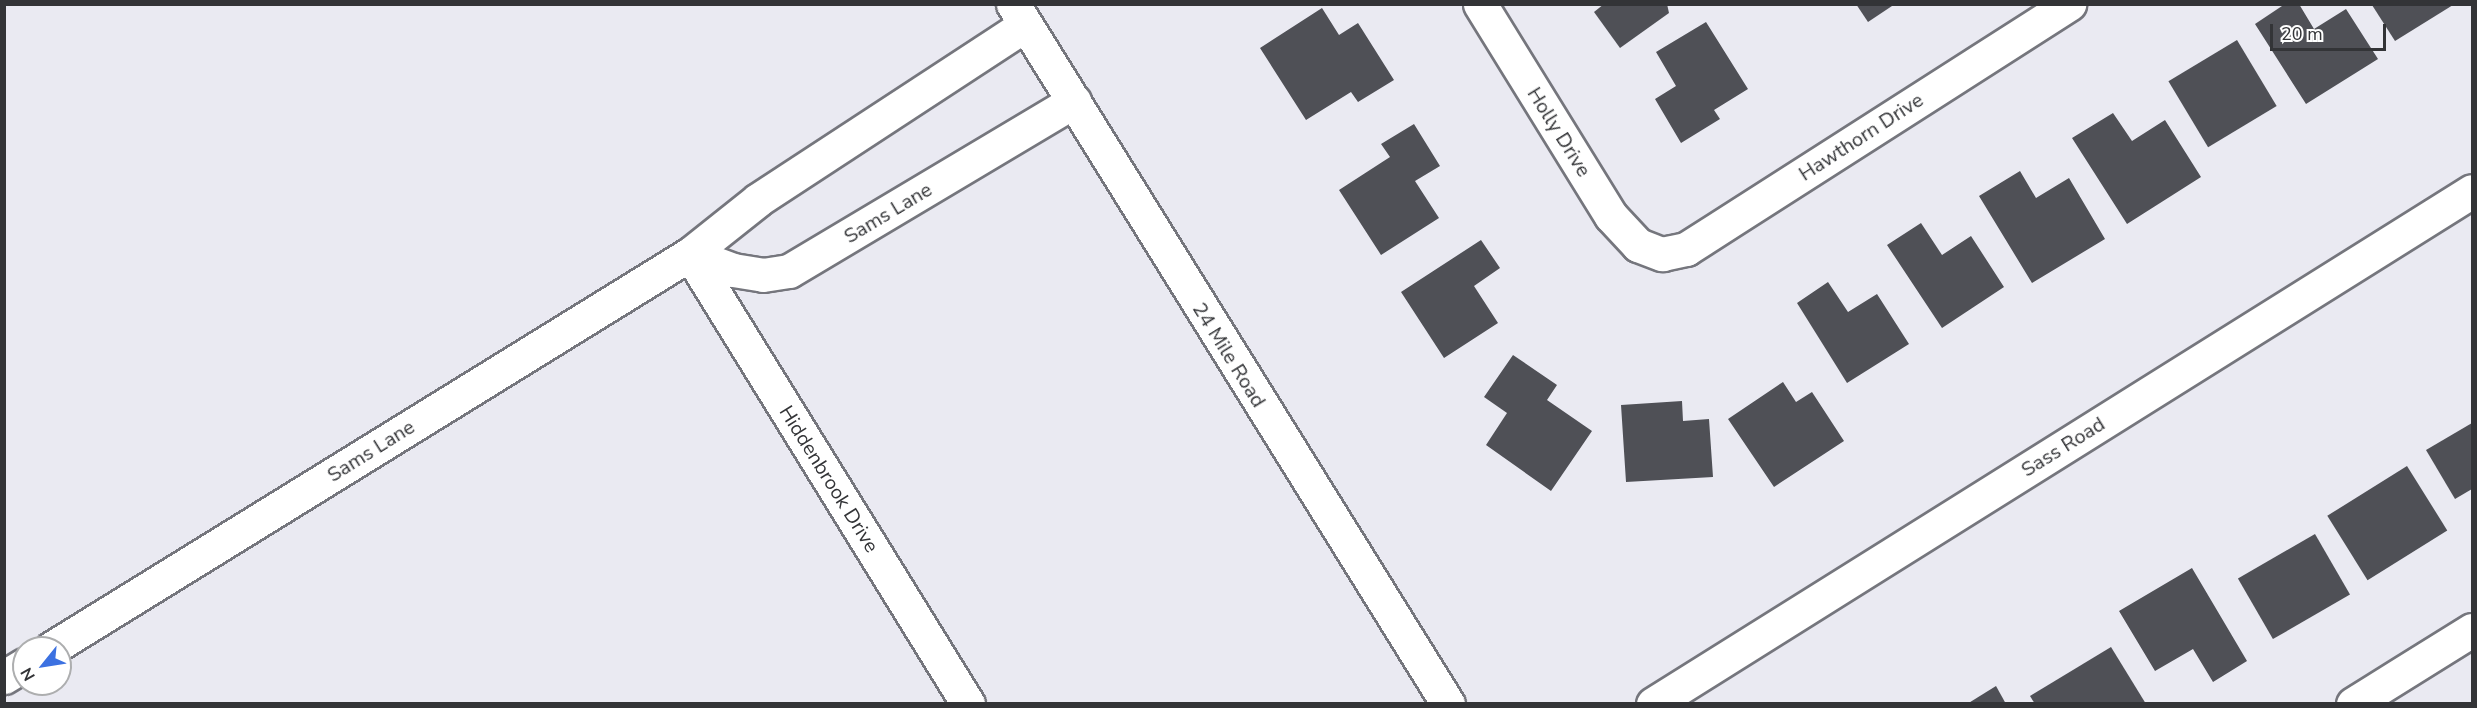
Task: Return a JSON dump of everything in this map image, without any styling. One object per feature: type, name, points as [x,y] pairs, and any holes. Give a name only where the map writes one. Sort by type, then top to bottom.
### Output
[{"type":"street","name":"Holly Drive","points":[[1480,4],[1611,216],[1648,252]]},
{"type":"street","name":"Hawthorn Drive","points":[[1648,252],[1672,254],[1686,249],[2069,4]]},
{"type":"street","name":"24 Mile Road","points":[[1019,15],[1448,704]]},
{"type":"street","name":"Sams Lane","points":[[70,636],[690,254],[758,200],[1019,15]]},
{"type":"street","name":"Sams Lane","points":[[690,254],[753,273],[789,271],[1074,101]]},
{"type":"street","name":"Sass Road","points":[[1653,704],[2472,191]]},
{"type":"street","name":"Hiddenbrook Drive","points":[[690,254],[968,704]]},
{"type":"street","points":[[2353,704],[2472,630]]},
{"type":"building","points":[[1604,4],[1667,4],[1669,13],[1620,48],[1594,12]]},
{"type":"building","points":[[1856,4],[1895,4],[1868,22]]},
{"type":"building","points":[[2285,4],[2299,4],[2314,29],[2346,9],[2378,59],[2306,104],[2255,24]]},
{"type":"building","points":[[2372,5],[2453,5],[2395,41]]},
{"type":"building","points":[[1322,8],[1339,35],[1358,23],[1394,80],[1358,102],[1351,92],[1306,120],[1260,48]]},
{"type":"building","points":[[1706,22],[1748,89],[1714,110],[1720,119],[1681,143],[1655,99],[1676,86],[1656,52]]},
{"type":"building","points":[[2237,40],[2277,106],[2208,147],[2168,81]]},
{"type":"building","points":[[2113,113],[2132,141],[2165,120],[2201,177],[2127,224],[2072,138]]},
{"type":"building","points":[[1414,124],[1440,166],[1415,181],[1439,218],[1381,255],[1339,190],[1390,157],[1381,144]]},
{"type":"building","points":[[2020,171],[2036,198],[2069,178],[2105,239],[2032,283],[1979,196]]},
{"type":"building","points":[[1921,223],[1942,255],[1971,236],[2004,287],[1942,328],[1887,245]]},
{"type":"building","points":[[1481,240],[1500,268],[1474,286],[1498,323],[1444,358],[1401,292]]},
{"type":"building","points":[[1828,282],[1848,312],[1877,294],[1909,344],[1847,383],[1797,303]]},
{"type":"building","points":[[1513,355],[1557,385],[1547,400],[1592,431],[1551,491],[1486,445],[1507,413],[1484,397]]},
{"type":"building","points":[[1783,382],[1796,402],[1812,392],[1844,441],[1774,487],[1728,419]]},
{"type":"building","points":[[1682,401],[1683,421],[1709,419],[1713,477],[1626,482],[1621,405]]},
{"type":"building","points":[[2472,423],[2472,489],[2455,499],[2426,450]]},
{"type":"building","points":[[2407,466],[2447,530],[2368,580],[2327,516]]},
{"type":"building","points":[[2315,534],[2350,595],[2273,639],[2238,579]]},
{"type":"building","points":[[2192,568],[2247,661],[2213,682],[2193,649],[2155,671],[2119,611]]},
{"type":"building","points":[[2111,647],[2146,704],[2035,704],[2030,696]]},
{"type":"building","points":[[1996,686],[2006,704],[1967,704]]}]
